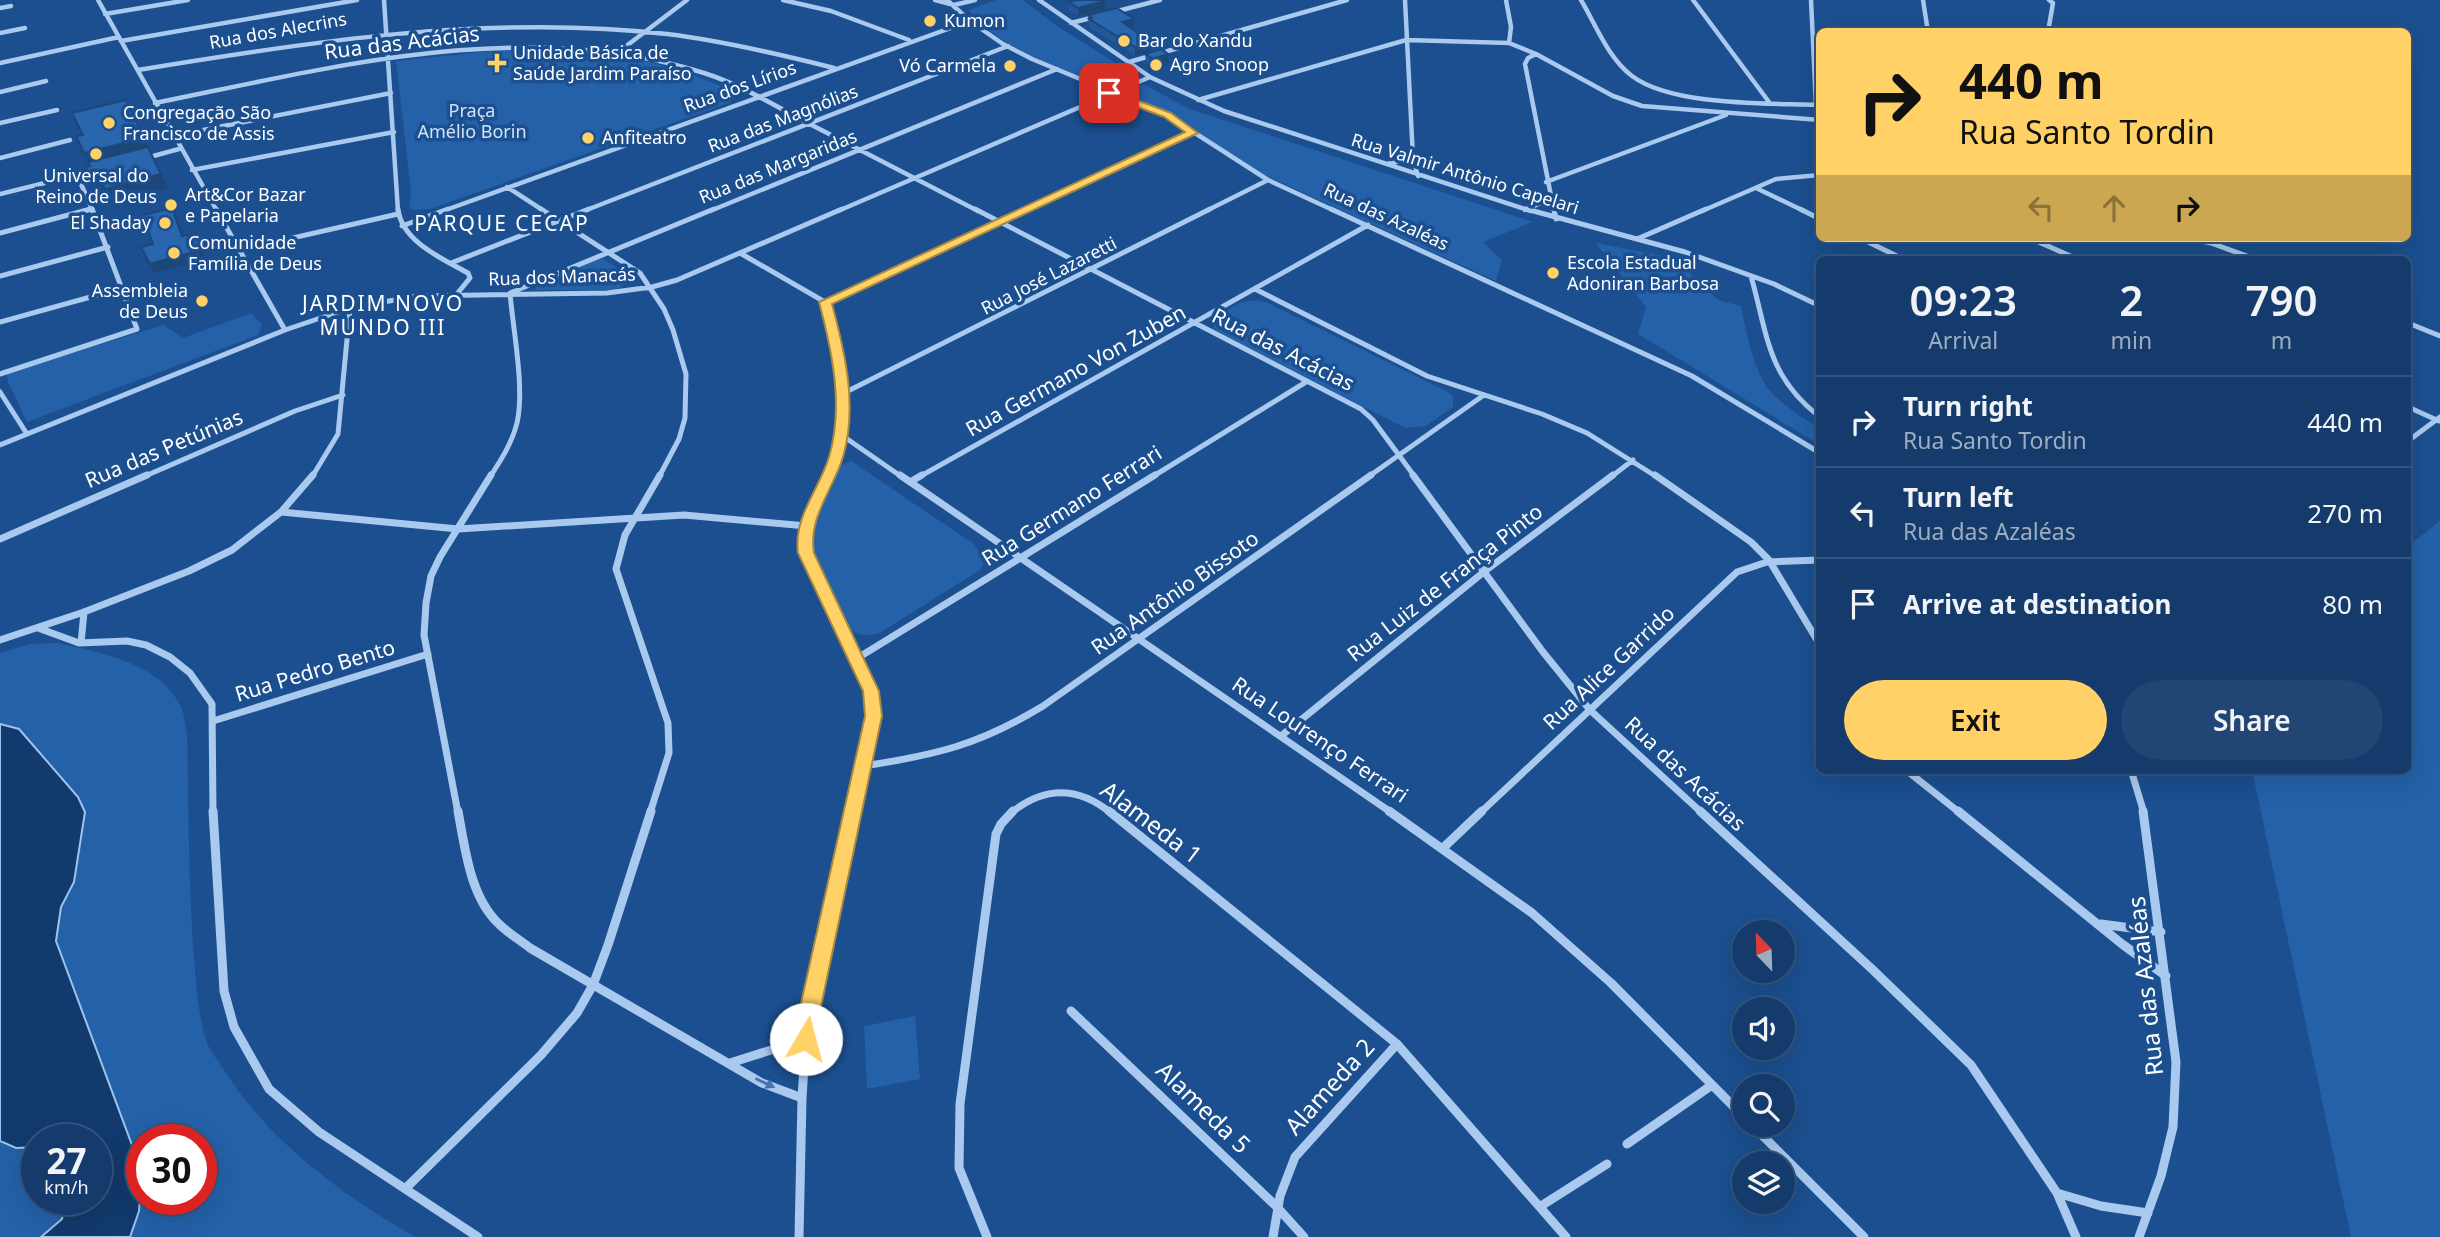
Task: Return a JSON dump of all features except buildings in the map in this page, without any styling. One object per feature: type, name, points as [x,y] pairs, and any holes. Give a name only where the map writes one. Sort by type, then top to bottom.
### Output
[{"type":"street","points":[[97,0],[138,70],[179,149],[285,330]]},
{"type":"street","points":[[105,14],[188,0]]},
{"type":"street","points":[[0,63],[120,39],[357,0]]},
{"type":"street","points":[[384,0],[398,214],[402,226],[428,249],[468,273],[470,278],[456,295]]},
{"type":"street","points":[[617,53],[687,0]]},
{"type":"street","points":[[783,0],[843,15],[910,41]]},
{"type":"street","points":[[935,0],[954,5],[975,0]]},
{"type":"street","name":"Rua das Azaléas","points":[[947,0],[970,21],[1008,46],[1109,93],[1167,115],[1268,180],[1692,376],[1816,451]]},
{"type":"street","name":"Rua Valmir Antônio Capelari","points":[[1039,0],[1150,77],[1198,100],[1525,210],[1685,252],[1751,276],[1816,304]]},
{"type":"street","points":[[1110,13],[1160,0]]},
{"type":"street","points":[[1129,62],[1347,0]]},
{"type":"street","points":[[1405,0],[1413,158],[1418,176]]},
{"type":"street","points":[[1506,0],[1511,27],[1509,43]]},
{"type":"street","points":[[1581,0],[1623,68],[1644,83],[1669,92],[1700,97],[1816,106],[1811,0]]},
{"type":"street","points":[[1693,0],[1769,102]]},
{"type":"street","points":[[1923,0],[1927,28]]},
{"type":"street","points":[[2048,28],[2051,1]]},
{"type":"street","points":[[0,8],[11,6]]},
{"type":"street","points":[[1071,23],[1097,17]]},
{"type":"street","points":[[650,18],[673,20]]},
{"type":"street","name":"Rua dos Lírios","points":[[402,226],[756,96],[970,21]]},
{"type":"street","points":[[385,26],[398,24]]},
{"type":"street","points":[[0,33],[25,28]]},
{"type":"street","name":"Rua dos Alecrins","points":[[138,70],[358,31]]},
{"type":"street","points":[[1198,100],[1373,47],[1406,40],[1509,43],[1536,54],[1601,90],[1657,109],[1816,120]]},
{"type":"street","name":"Rua das Magnólias","points":[[451,263],[1008,46]]},
{"type":"street","name":"Rua das Acácias","points":[[155,103],[389,58],[513,48],[617,53],[698,71],[756,96],[1368,415],[1401,456],[1543,652],[1590,710],[1873,970],[1971,1065],[2057,1193],[2076,1237]]},
{"type":"street","points":[[798,51],[834,68]]},
{"type":"street","points":[[1536,54],[1528,58],[1525,64],[1546,182],[1556,219]]},
{"type":"street","name":"Rua das Margaridas","points":[[510,293],[1056,69]]},
{"type":"street","name":"Rua dos Manacás","points":[[0,445],[285,330],[350,308],[394,298],[510,293],[607,293],[652,288],[677,280],[1150,77]]},
{"type":"street","points":[[0,92],[46,82]]},
{"type":"street","points":[[173,136],[391,93]]},
{"type":"street","points":[[0,123],[57,110]]},
{"type":"street","points":[[1546,182],[1730,114]]},
{"type":"street","points":[[192,170],[394,132]]},
{"type":"street","points":[[825,302],[1192,133]]},
{"type":"street","points":[[0,158],[70,141]]},
{"type":"street","points":[[141,159],[179,149]]},
{"type":"street","points":[[1385,164],[1413,158]]},
{"type":"street","points":[[0,194],[102,169]]},
{"type":"street","points":[[0,374],[137,329],[108,247],[77,175]]},
{"type":"street","points":[[1637,239],[1789,176],[1816,175]]},
{"type":"street","name":"Rua José Lazaretti","points":[[842,394],[1092,271],[1268,180]]},
{"type":"street","points":[[406,1188],[541,1055],[577,1013],[593,985],[608,946],[669,753],[668,723],[616,569],[617,553],[680,438],[687,400],[683,363],[676,335],[652,288],[640,273],[507,187]]},
{"type":"street","points":[[1756,188],[1816,217]]},
{"type":"street","points":[[1525,210],[1550,200]]},
{"type":"street","points":[[0,233],[92,209]]},
{"type":"street","points":[[240,250],[398,214]]},
{"type":"street","name":"Rua Germano Von Zuben","points":[[910,482],[1368,225]]},
{"type":"street","points":[[1868,242],[1897,256]]},
{"type":"street","points":[[2039,242],[2070,256]]},
{"type":"street","points":[[2206,242],[2247,256]]},
{"type":"street","points":[[0,276],[108,247]]},
{"type":"street","points":[[740,253],[825,302],[839,354],[842,394],[840,434],[836,457],[804,538],[806,553],[874,703],[863,766],[807,1021],[802,1098],[799,1237]]},
{"type":"street","points":[[1751,276],[1775,369],[1788,389],[1816,413]]},
{"type":"street","points":[[0,322],[123,288]]},
{"type":"street","points":[[1255,289],[1427,376],[1542,414],[1587,433],[1633,460],[1731,527],[1769,561],[1790,591],[1816,638]]},
{"type":"street","points":[[510,293],[520,400],[517,424],[507,450],[440,557],[431,576],[424,635],[468,867],[480,896],[497,923],[530,948],[762,1083],[802,1098]]},
{"type":"street","points":[[0,640],[84,612],[189,571],[222,555],[281,512],[331,450],[338,434],[350,308]]},
{"type":"street","points":[[2411,324],[2440,336]]},
{"type":"street","name":"Rua Germano Ferrari","points":[[856,659],[1306,382]]},
{"type":"street","points":[[0,392],[27,434]]},
{"type":"street","name":"Rua das Petúnias","points":[[0,539],[295,411],[343,395]]},
{"type":"street","name":"Rua Antônio Bissoto","points":[[863,766],[917,758],[987,737],[1044,706],[1484,396]]},
{"type":"street","points":[[2411,408],[2439,419]]},
{"type":"street","points":[[2411,438],[2439,419]]},
{"type":"street","name":"Rua Lourenço Ferrari","points":[[840,434],[1443,848],[1552,930],[1611,983],[1732,1105]]},
{"type":"street","name":"Rua Luiz de França Pinto","points":[[1280,736],[1485,572],[1633,460]]},
{"type":"street","points":[[281,512],[458,528],[684,515],[807,526]]},
{"type":"street","name":"Rua Alice Garrido","points":[[1443,848],[1737,572],[1769,561],[1816,560]]},
{"type":"street","points":[[80,643],[84,612]]},
{"type":"street","points":[[38,628],[80,643],[133,642],[162,653],[184,666],[204,687],[212,704],[214,855],[220,955],[224,991],[234,1027],[269,1089],[319,1132],[478,1237]]},
{"type":"street","name":"Rua Pedro Bento","points":[[213,721],[428,654]]},
{"type":"street","points":[[1911,774],[2122,944],[2166,975]]},
{"type":"street","name":"Rua das Azaléas","points":[[2132,774],[2141,797],[2161,932],[2176,1062],[2173,1127],[2139,1237]]},
{"type":"street","name":"Alameda 1","points":[[986,1237],[959,1168],[960,1104],[996,834],[999,824],[1006,816],[1027,802],[1051,794],[1078,793],[1099,803],[1397,1044],[1566,1237]]},
{"type":"street","points":[[2100,925],[2161,932]]},
{"type":"street","name":"Alameda 5","points":[[1071,1011],[1276,1206],[1304,1237]]},
{"type":"street","points":[[730,1063],[806,1039]]},
{"type":"street","name":"Alameda 2","points":[[1273,1237],[1276,1206],[1283,1177],[1295,1157],[1397,1044]]},
{"type":"street","points":[[1627,1144],[1712,1085]]},
{"type":"street","points":[[1764,1137],[1864,1237]]},
{"type":"street","points":[[1541,1206],[1607,1164]]},
{"type":"street","points":[[2057,1193],[2102,1206],[2148,1213]]},
{"type":"green space","points":[[996,0],[1023,0],[1057,26],[1133,74],[1132,81],[1115,86],[1092,82],[1011,45],[992,33],[969,10]]},
{"type":"green space","name":"Praça Amélio Borin","points":[[557,50],[619,56],[680,71],[740,95],[729,103],[430,209],[412,210],[409,206],[411,193],[396,61],[492,51]]},
{"type":"green space","points":[[1143,84],[1190,109],[1533,222],[1483,242],[1502,260],[1496,281],[1236,162],[1194,132],[1182,120],[1122,92]]},
{"type":"green space","points":[[1596,243],[1674,258],[1718,300],[1741,306],[1752,353],[1762,379],[1779,400],[1816,426],[1816,443],[1638,334],[1646,307]]},
{"type":"green space","points":[[604,259],[630,277],[628,283],[615,290],[535,290],[536,284]]},
{"type":"green space","points":[[1256,300],[1268,303],[1448,392],[1453,396],[1453,407],[1426,426],[1405,428],[1218,332],[1211,324],[1214,317],[1242,302]]},
{"type":"green space","points":[[251,313],[262,325],[258,335],[27,422],[8,382],[7,373],[163,325],[183,338]]},
{"type":"green space","points":[[851,461],[974,544],[985,561],[980,570],[878,634],[862,635],[847,628],[808,541],[835,468]]},
{"type":"green space","points":[[2440,521],[2440,1237],[2351,1237],[2253,774],[2411,774],[2411,544]]},
{"type":"green space","points":[[57,643],[127,662],[159,680],[172,692],[182,710],[187,734],[192,928],[198,998],[207,1044],[240,1094],[284,1142],[308,1164],[360,1203],[415,1237],[0,1237],[0,653],[30,644]]},
{"type":"green space","points":[[915,1016],[920,1079],[867,1089],[864,1026]]},
{"type":"shaded area","points":[[0,724],[19,729],[78,797],[85,812],[74,882],[61,907],[56,941],[126,1129],[126,1215],[138,1215],[130,1237],[41,1237],[62,1219],[63,1215],[112,1215],[112,1124],[21,1124],[21,1148],[0,1141]]},
{"type":"place","name":"Kumon","points":[[930,21]]},
{"type":"place","name":"Bar do Xandu","points":[[1124,41]]},
{"type":"place","name":"Unidade Básica de Saúde Jardim Paraíso","points":[[497,63]]},
{"type":"place","name":"Agro Snoop","points":[[1156,65]]},
{"type":"place","name":"Vó Carmela","points":[[1010,66]]},
{"type":"place","name":"Congregação São Francisco de Assis","points":[[109,123]]},
{"type":"place","name":"Anfiteatro","points":[[588,138]]},
{"type":"place","name":"Universal do Reino de Deus","points":[[96,154]]},
{"type":"place","name":"Art&Cor Bazar e Papelaria","points":[[171,205]]},
{"type":"place","name":"El Shaday","points":[[165,223]]},
{"type":"place","name":"Comunidade Família de Deus","points":[[174,253]]},
{"type":"place","name":"Escola Estadual Adoniran Barbosa","points":[[1553,273]]},
{"type":"place","name":"Assembleia de Deus","points":[[202,301]]},
{"type":"district","name":"PARQUE CECAP","points":[[502,224]]},
{"type":"district","name":"JARDIM NOVO MUNDO III","points":[[383,316]]},
{"type":"route","points":[[806,1039],[807,1021],[874,703],[871,691],[806,553],[804,538],[810,516],[836,457],[840,434],[842,394],[839,354],[825,302],[1192,133],[1181,122],[1167,115],[1109,93]]}]
